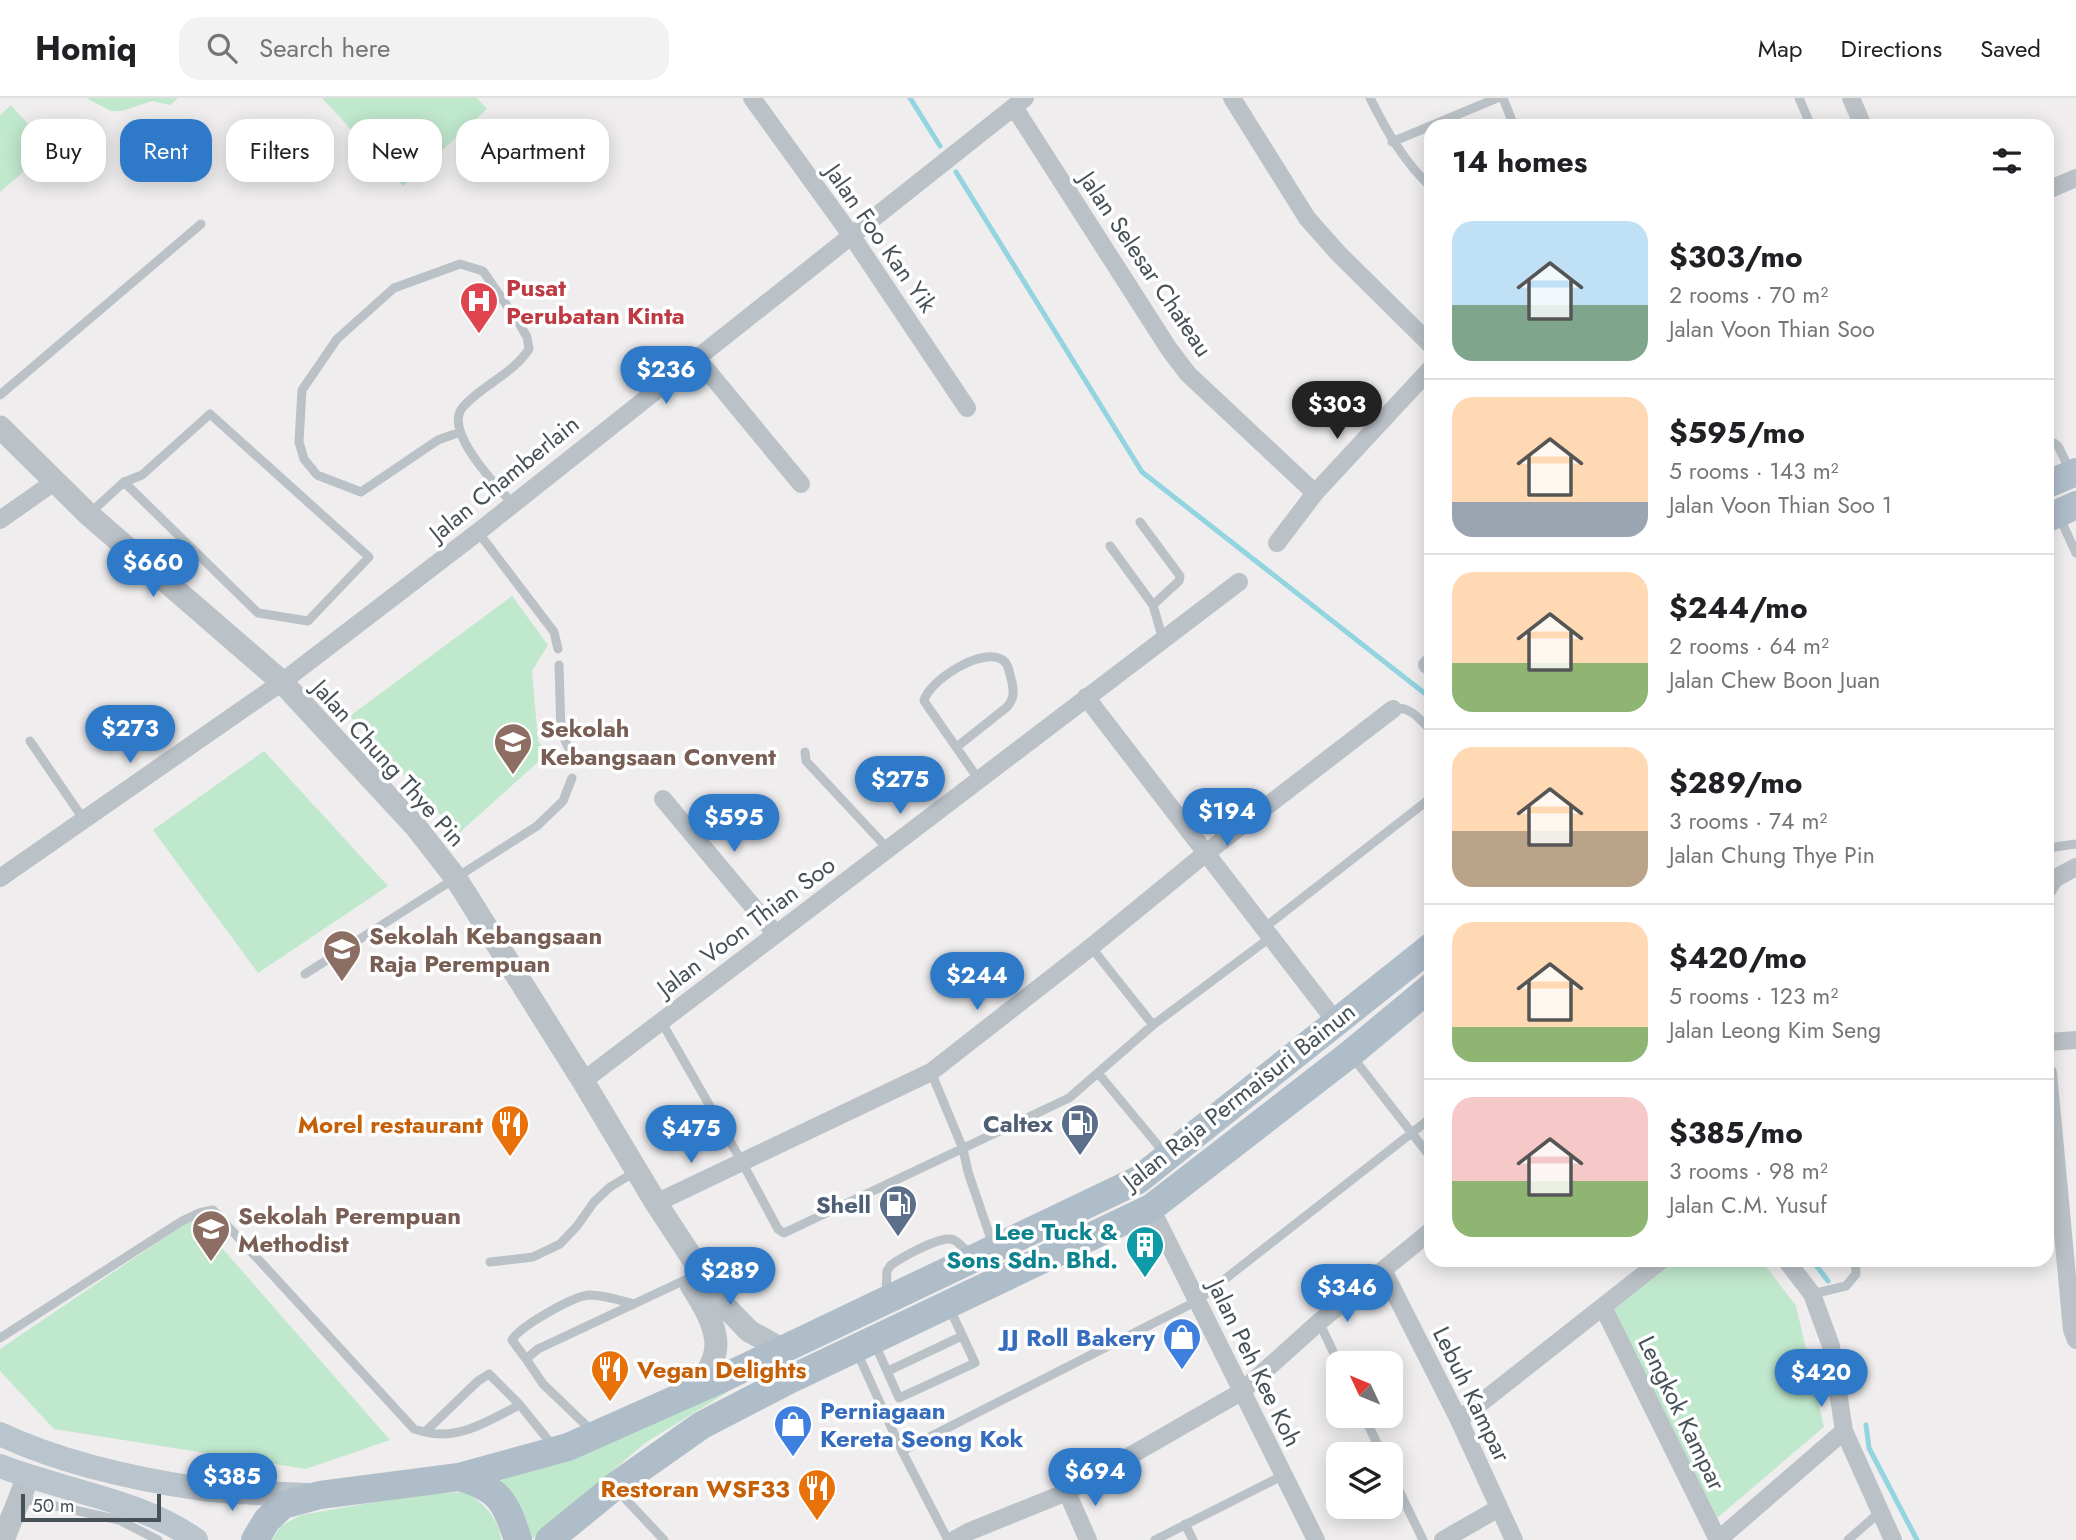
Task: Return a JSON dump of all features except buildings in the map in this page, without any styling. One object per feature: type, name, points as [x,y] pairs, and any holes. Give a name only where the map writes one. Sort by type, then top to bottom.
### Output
[{"type":"main road","name":"Jalan Raja Permaisuri Bainun","points":[[254,1540],[267,1520],[283,1506],[320,1495],[459,1477],[556,1450],[596,1435],[783,1350],[1138,1180],[1424,952]]},
{"type":"main road","name":"Jalan Raja Permaisuri Bainun","points":[[549,1540],[614,1487],[702,1426],[791,1379],[1151,1208],[1350,1054],[1424,993]]},
{"type":"main road","points":[[0,1434],[58,1457],[204,1489],[320,1495]]},
{"type":"main road","points":[[0,1466],[24,1488],[149,1514],[196,1540]]},
{"type":"main road","points":[[459,1477],[481,1483],[498,1496],[512,1520],[518,1540]]},
{"type":"street","name":"Jalan Foo Kan Yik","points":[[752,98],[851,235],[967,408]]},
{"type":"street","points":[[1232,98],[1307,218],[1338,253],[1424,338]]},
{"type":"street","points":[[1851,98],[1860,119]]},
{"type":"street","name":"Jalan Chamberlain","points":[[2,872],[84,820],[282,682],[478,532],[1019,102]]},
{"type":"street","name":"Jalan Selesar Chateau","points":[[1019,102],[1169,349],[1188,374],[1315,493]]},
{"type":"street","points":[[2054,187],[2076,178]]},
{"type":"street","points":[[696,357],[801,484]]},
{"type":"street","points":[[1276,543],[1315,493],[1424,376]]},
{"type":"street","name":"Jalan Chung Thye Pin","points":[[0,427],[88,514],[282,682],[416,827],[455,877],[720,1303],[750,1331],[783,1350]]},
{"type":"street","points":[[0,520],[54,482]]},
{"type":"street","name":"Jalan Voon Thian Soo","points":[[583,1081],[1239,582]]},
{"type":"street","points":[[1086,698],[1336,1022]]},
{"type":"street","points":[[656,1203],[930,1072],[1393,709]]},
{"type":"street","points":[[663,799],[776,934]]},
{"type":"street","points":[[2054,879],[2076,867]]},
{"type":"street","points":[[2054,1042],[2076,1040]]},
{"type":"street","points":[[2054,1116],[2069,1222],[2072,1330],[2076,1340]]},
{"type":"street","name":"Jalan Chung Thye Pin","points":[[656,1203],[665,1243],[714,1326],[716,1342],[712,1366],[700,1382],[682,1396]]},
{"type":"street","name":"Jalan Peh Kee Koh","points":[[1151,1208],[1316,1540]]},
{"type":"street","points":[[960,1538],[1067,1492],[1241,1392],[1319,1322],[1424,1237]]},
{"type":"street","points":[[1459,1420],[1652,1267]]},
{"type":"street","points":[[1791,1267],[1812,1294],[1831,1346],[1844,1431],[1893,1540]]},
{"type":"street","name":"Lebuh Kampar","points":[[1384,1270],[1459,1420],[1514,1540]]},
{"type":"street","name":"Lengkok Kampar","points":[[1602,1307],[1718,1540]]},
{"type":"street","points":[[1718,1540],[1844,1431]]},
{"type":"street","points":[[3,1540],[24,1488]]},
{"type":"street","points":[[1067,1492],[1088,1540]]},
{"type":"street","points":[[1443,1540],[1499,1508]]},
{"type":"lane","points":[[1370,98],[1392,142],[1424,181]]},
{"type":"lane","points":[[1448,119],[1500,98],[1510,119]]},
{"type":"lane","points":[[1799,98],[1808,119]]},
{"type":"lane","points":[[1392,142],[1424,129]]},
{"type":"lane","points":[[1419,176],[1424,174]]},
{"type":"lane","points":[[0,395],[201,224]]},
{"type":"lane","points":[[460,432],[438,440],[361,492],[317,475],[304,459],[299,442],[302,390],[337,339],[394,288],[460,264],[483,271],[527,337],[529,349],[515,366],[461,408],[458,421],[460,432],[482,471],[512,503]]},
{"type":"lane","points":[[88,514],[124,482],[142,475],[210,414],[369,557],[308,621],[258,613],[124,482]]},
{"type":"lane","points":[[2054,443],[2058,446],[2065,476]]},
{"type":"lane","points":[[2061,512],[2076,553]]},
{"type":"lane","points":[[1140,522],[1179,571],[1180,576],[1179,581],[1153,605]]},
{"type":"lane","points":[[478,532],[554,632],[558,649]]},
{"type":"lane","points":[[1110,546],[1153,605],[1163,640]]},
{"type":"lane","points":[[958,747],[1013,700],[1014,691],[1007,663],[999,658],[969,659],[929,690],[924,701],[979,780]]},
{"type":"lane","points":[[558,666],[561,732],[572,755]]},
{"type":"lane","points":[[1393,709],[1402,707],[1410,710],[1424,723]]},
{"type":"lane","points":[[30,741],[84,820]]},
{"type":"lane","points":[[805,752],[806,761],[888,849]]},
{"type":"lane","points":[[305,974],[537,826],[563,802],[572,778]]},
{"type":"lane","points":[[661,1021],[778,1229],[784,1233],[1069,1098],[1153,1025],[1424,804]]},
{"type":"lane","points":[[2054,847],[2076,844]]},
{"type":"lane","points":[[1091,947],[1153,1025]]},
{"type":"lane","points":[[1350,1054],[1424,1148]]},
{"type":"lane","points":[[930,1072],[963,1149],[984,1252]]},
{"type":"lane","points":[[1098,1073],[1167,1157]]},
{"type":"lane","points":[[902,1451],[1197,1301],[1424,1122]]},
{"type":"lane","points":[[490,1262],[533,1257],[560,1244],[578,1226],[602,1194],[637,1171]]},
{"type":"lane","points":[[0,1338],[182,1221],[213,1210],[414,1429],[447,1435],[464,1432],[520,1405]]},
{"type":"lane","points":[[1812,1294],[1846,1286],[1856,1274],[1856,1267]]},
{"type":"lane","points":[[526,1359],[538,1349],[687,1279]]},
{"type":"lane","points":[[596,1435],[543,1384],[512,1340],[517,1332],[536,1319],[585,1295],[634,1304]]},
{"type":"lane","points":[[864,1345],[888,1371],[899,1398],[975,1363],[948,1304]]},
{"type":"lane","points":[[1319,1322],[1333,1351]]},
{"type":"lane","points":[[888,1371],[962,1336]]},
{"type":"lane","points":[[864,1345],[902,1451],[960,1538]]},
{"type":"lane","points":[[425,1432],[478,1381],[489,1374],[520,1405],[556,1450]]},
{"type":"lane","points":[[1154,1540],[1284,1475]]},
{"type":"lane","points":[[614,1487],[664,1540]]},
{"type":"lane","points":[[24,1488],[119,1520],[158,1540]]},
{"type":"lane","points":[[1403,1499],[1423,1540]]},
{"type":"lane","points":[[1848,1540],[1880,1512]]},
{"type":"lane","points":[[1185,1524],[1193,1540]]},
{"type":"green space","points":[[86,98],[178,98],[170,105],[152,101],[122,111],[111,111]]},
{"type":"green space","points":[[322,98],[477,98],[487,109],[476,119],[456,119],[456,137],[442,150],[442,119],[348,119],[348,126]]},
{"type":"green space","points":[[11,105],[23,119],[21,119],[21,174],[0,192],[0,115]]},
{"type":"green space","points":[[512,596],[548,645],[532,671],[538,741],[549,752],[458,834],[350,716]]},
{"type":"green space","points":[[264,751],[388,886],[258,973],[153,830]]},
{"type":"green space","points":[[195,1217],[390,1440],[306,1469],[54,1429],[0,1371],[0,1349]]},
{"type":"green space","points":[[1668,1267],[1766,1267],[1796,1306],[1824,1427],[1717,1518],[1612,1311]]},
{"type":"green space","points":[[724,1390],[726,1393],[645,1443],[531,1540],[497,1482],[559,1461]]},
{"type":"green space","points":[[466,1492],[489,1512],[500,1532],[501,1540],[272,1540],[281,1526],[301,1515],[415,1495]]},
{"type":"waterway","points":[[910,98],[940,146]]},
{"type":"waterway","points":[[956,172],[1142,472],[1424,693]]},
{"type":"waterway","points":[[1817,1267],[1828,1281]]},
{"type":"waterway","points":[[1866,1425],[1869,1448],[1917,1540]]},
{"type":"place","name":"Pusat Perubatan Kinta","points":[[479,335]]},
{"type":"place","name":"Sekolah Kebangsaan Convent","points":[[513,776]]},
{"type":"place","name":"Sekolah Kebangsaan Raja Perempuan","points":[[342,983]]},
{"type":"place","name":"Caltex","points":[[1080,1157]]},
{"type":"place","name":"Morel restaurant","points":[[510,1158]]},
{"type":"place","name":"Shell","points":[[898,1238]]},
{"type":"place","name":"Sekolah Perempuan Methodist","points":[[211,1263]]},
{"type":"place","name":"Lee Tuck & Sons Sdn. Bhd.","points":[[1145,1279]]},
{"type":"place","name":"JJ Roll Bakery","points":[[1182,1371]]},
{"type":"place","name":"Vegan Delights","points":[[610,1403]]},
{"type":"place","name":"Perniagaan Kereta Seong Kok","points":[[793,1458]]},
{"type":"place","name":"Restoran WSF33","points":[[817,1522]]}]
